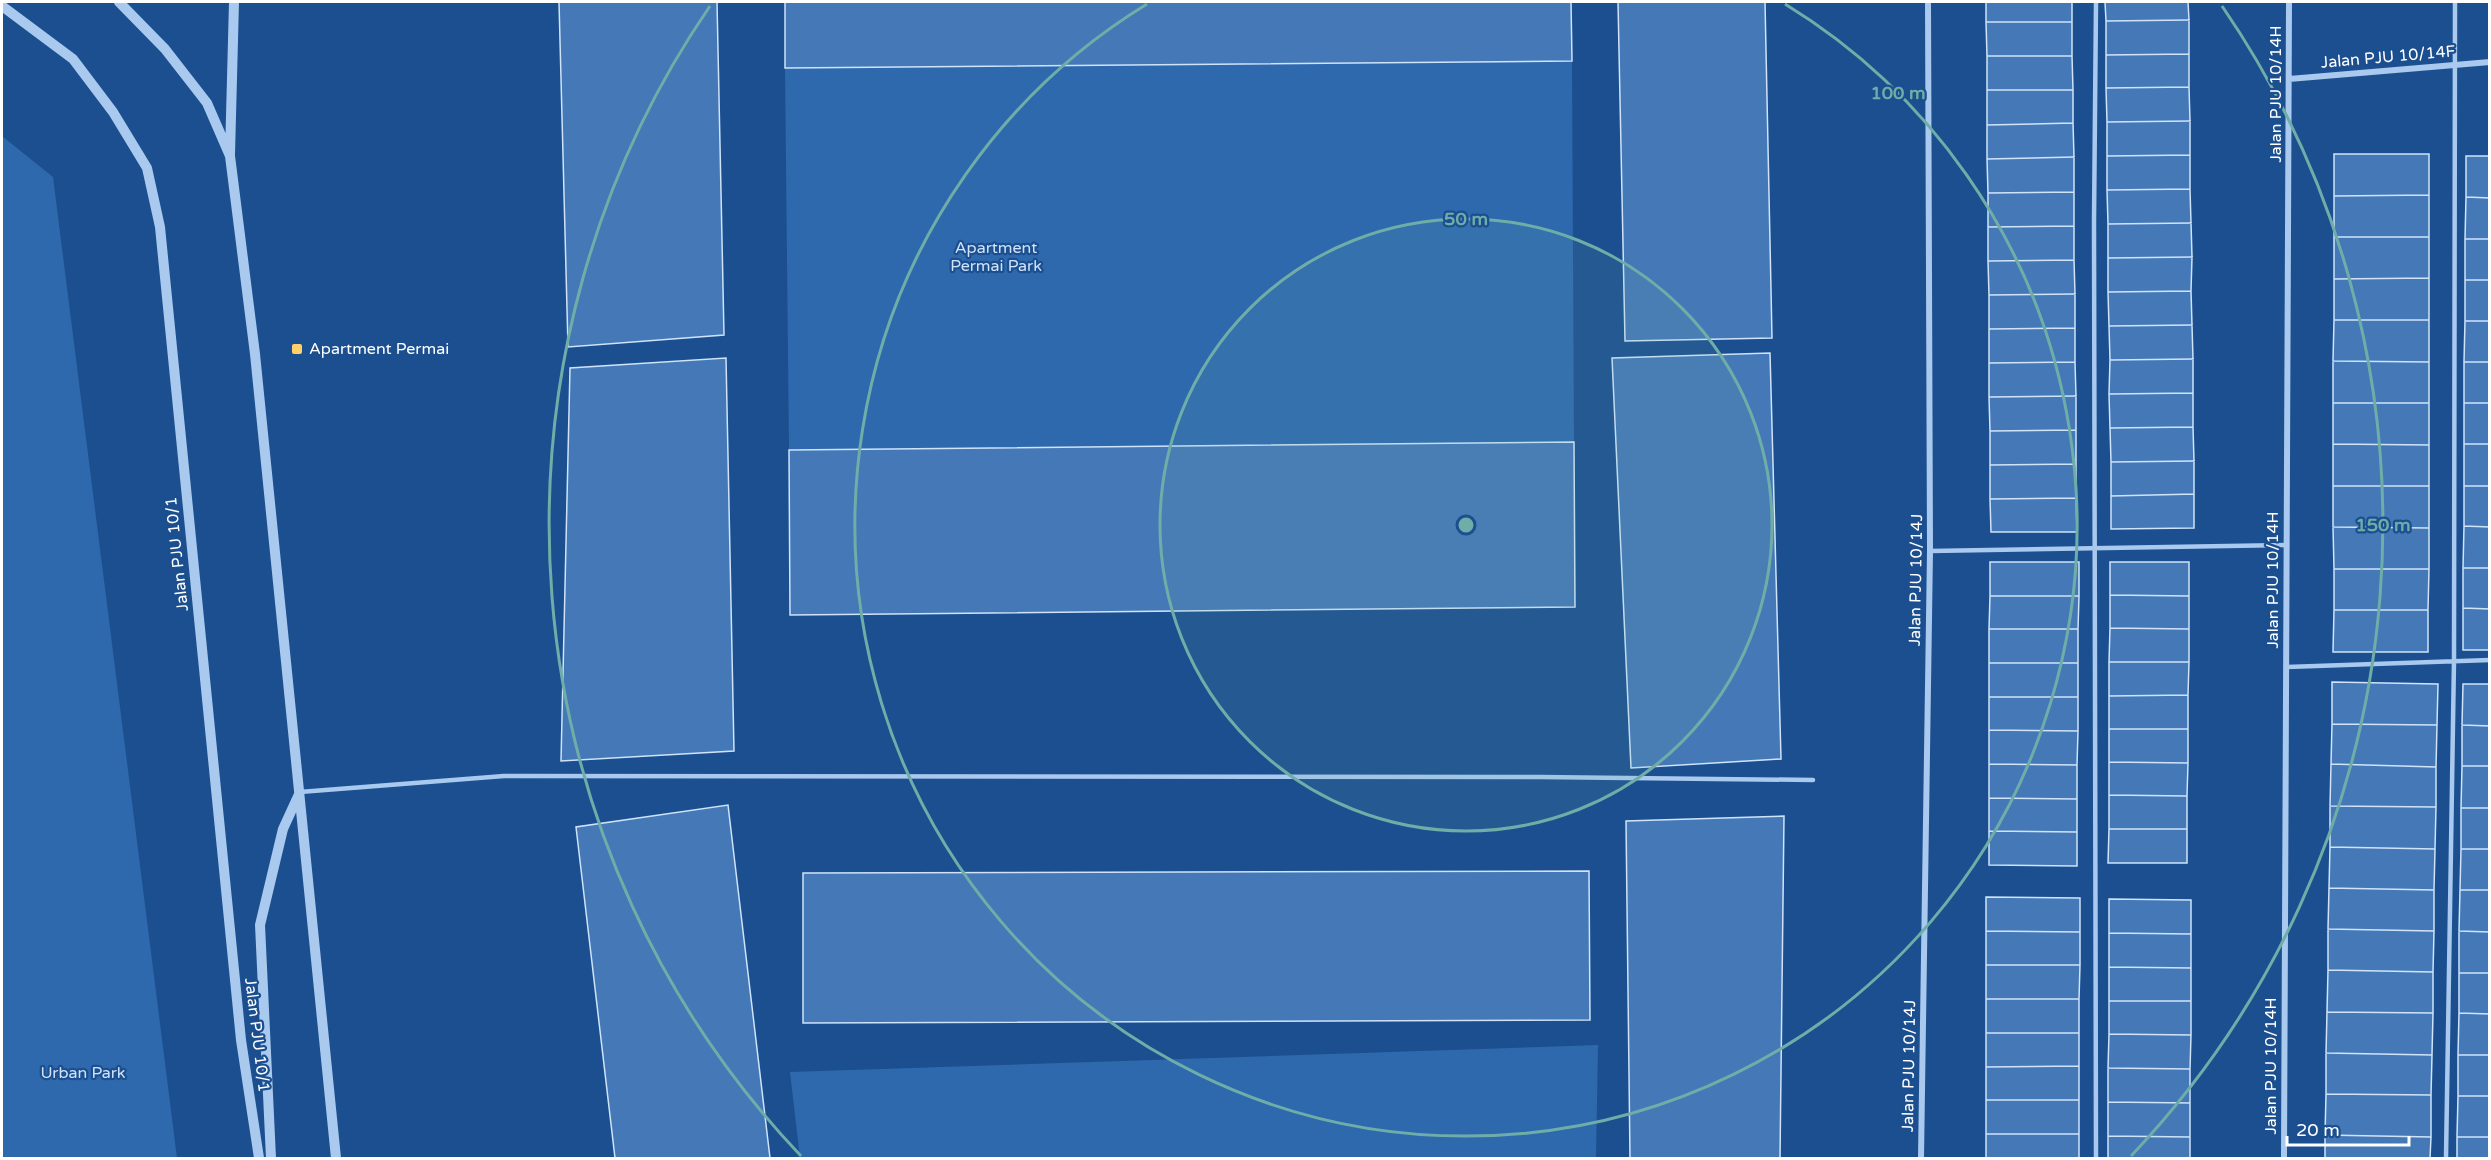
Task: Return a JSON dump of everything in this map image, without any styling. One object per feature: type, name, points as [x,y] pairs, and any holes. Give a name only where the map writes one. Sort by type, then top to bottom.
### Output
[{"type":"street","points":[[119,2],[165,49],[207,103],[230,156]]},
{"type":"street","points":[[234,2],[230,156],[255,354],[336,1158]]},
{"type":"street","name":"Jalan PJU 10/14J","points":[[1922,1158],[1930,550],[1928,2]]},
{"type":"street","name":"Jalan PJU 10/14H","points":[[2284,1158],[2289,2]]},
{"type":"street","name":"Jalan PJU 10/1","points":[[2,6],[74,59],[113,112],[147,168],[156,207],[160,227],[241,1040],[259,1158]]},
{"type":"street","name":"Jalan PJU 10/14F","points":[[2289,79],[2490,62]]},
{"type":"street","points":[[271,1158],[260,925],[283,829],[300,792]]},
{"type":"lane","points":[[2096,2],[2094,548],[2096,1158]]},
{"type":"lane","points":[[2446,1158],[2454,661],[2455,2]]},
{"type":"lane","points":[[1930,550],[2287,545]]},
{"type":"lane","points":[[2287,667],[2490,660]]},
{"type":"lane","points":[[300,792],[504,776],[1540,777],[1813,780]]},
{"type":"green space","name":"Apartment Permai Park","points":[[1572,61],[1574,442],[789,450],[785,68]]},
{"type":"green space","name":"Urban Park","points":[[2,136],[53,177],[177,1158],[2,1158]]},
{"type":"green space","points":[[1598,1045],[1596,1158],[800,1158],[790,1072]]},
{"type":"building","points":[[559,2],[717,2],[724,335],[568,347]]},
{"type":"building","points":[[785,2],[1571,2],[1572,61],[785,68]]},
{"type":"building","points":[[1618,2],[1765,2],[1772,338],[1625,341]]},
{"type":"building","points":[[1986,2],[2072,2],[2072,22],[1986,22]]},
{"type":"building","points":[[2105,2],[2188,2],[2189,20],[2106,21]]},
{"type":"building","points":[[2189,20],[2189,54],[2106,55],[2106,21]]},
{"type":"building","points":[[1986,22],[2072,22],[2072,56],[1987,56]]},
{"type":"building","points":[[2189,54],[2189,87],[2106,88],[2106,55]]},
{"type":"building","points":[[1987,56],[2072,56],[2073,90],[1987,90]]},
{"type":"building","points":[[2189,87],[2190,121],[2107,122],[2106,88]]},
{"type":"building","points":[[1987,90],[2073,90],[2073,123],[1987,125]]},
{"type":"building","points":[[2190,121],[2190,155],[2107,156],[2107,122]]},
{"type":"building","points":[[2073,123],[2074,157],[1987,159],[1987,125]]},
{"type":"building","points":[[2334,154],[2429,154],[2429,195],[2334,196]]},
{"type":"building","points":[[2190,155],[2190,189],[2107,190],[2107,156]]},
{"type":"building","points":[[2466,156],[2490,156],[2490,198],[2466,197]]},
{"type":"building","points":[[2074,157],[2074,192],[1988,193],[1987,159]]},
{"type":"building","points":[[2190,189],[2191,223],[2108,224],[2107,190]]},
{"type":"building","points":[[2074,192],[2074,226],[1988,227],[1988,193]]},
{"type":"building","points":[[2429,195],[2429,237],[2334,237],[2334,196]]},
{"type":"building","points":[[2466,197],[2490,198],[2490,239],[2465,239]]},
{"type":"building","points":[[2191,223],[2192,257],[2108,258],[2108,224]]},
{"type":"building","points":[[2074,226],[2074,260],[1988,261],[1988,227]]},
{"type":"building","points":[[2334,237],[2429,237],[2429,278],[2334,279]]},
{"type":"building","points":[[2465,239],[2490,239],[2490,280],[2465,280]]},
{"type":"building","points":[[2192,257],[2191,291],[2108,292],[2108,258]]},
{"type":"building","points":[[2074,260],[2075,294],[1989,295],[1988,261]]},
{"type":"building","points":[[2429,278],[2429,320],[2334,320],[2334,279]]},
{"type":"building","points":[[2465,280],[2490,280],[2490,321],[2465,321]]},
{"type":"building","points":[[2191,291],[2192,325],[2109,326],[2108,292]]},
{"type":"building","points":[[2075,294],[2075,328],[1989,329],[1989,295]]},
{"type":"building","points":[[2334,320],[2429,320],[2429,362],[2333,361]]},
{"type":"building","points":[[2465,321],[2490,321],[2490,362],[2464,362]]},
{"type":"building","points":[[2192,325],[2193,359],[2110,360],[2109,326]]},
{"type":"building","points":[[2075,328],[2075,362],[1989,363],[1989,329]]},
{"type":"building","points":[[1770,353],[1781,759],[1631,768],[1612,358]]},
{"type":"building","points":[[726,358],[734,751],[561,761],[570,368]]},
{"type":"building","points":[[2193,359],[2193,393],[2109,394],[2110,360]]},
{"type":"building","points":[[2333,361],[2429,362],[2429,403],[2333,403]]},
{"type":"building","points":[[2075,362],[2076,396],[1989,397],[1989,363]]},
{"type":"building","points":[[2464,362],[2490,362],[2490,403],[2464,403]]},
{"type":"building","points":[[2193,393],[2193,427],[2110,428],[2109,394]]},
{"type":"building","points":[[2076,396],[2076,430],[1990,431],[1989,397]]},
{"type":"building","points":[[2333,403],[2429,403],[2429,445],[2333,444]]},
{"type":"building","points":[[2464,403],[2490,403],[2490,444],[2464,444]]},
{"type":"building","points":[[2193,427],[2194,461],[2111,462],[2110,428]]},
{"type":"building","points":[[2076,430],[2076,464],[1990,465],[1990,431]]},
{"type":"building","points":[[1574,442],[1575,607],[790,615],[789,450]]},
{"type":"building","points":[[2333,444],[2429,445],[2429,486],[2333,486]]},
{"type":"building","points":[[2464,444],[2490,444],[2490,486],[2464,486]]},
{"type":"building","points":[[2194,461],[2194,494],[2111,496],[2111,462]]},
{"type":"building","points":[[2076,464],[2076,498],[1990,499],[1990,465]]},
{"type":"building","points":[[2333,486],[2429,486],[2429,528],[2333,527]]},
{"type":"building","points":[[2464,486],[2490,486],[2490,527],[2464,526]]},
{"type":"building","points":[[2194,494],[2194,528],[2111,529],[2111,496]]},
{"type":"building","points":[[2076,498],[2077,532],[1991,532],[1990,499]]},
{"type":"building","points":[[2464,526],[2490,527],[2490,568],[2463,568]]},
{"type":"building","points":[[2333,527],[2429,528],[2429,569],[2334,569]]},
{"type":"building","points":[[1990,562],[2079,562],[2079,596],[1990,596]]},
{"type":"building","points":[[2110,562],[2189,562],[2189,596],[2110,595]]},
{"type":"building","points":[[2463,568],[2490,568],[2490,609],[2463,608]]},
{"type":"building","points":[[2334,569],[2429,569],[2428,610],[2334,610]]},
{"type":"building","points":[[2110,595],[2189,596],[2189,629],[2110,628]]},
{"type":"building","points":[[1990,596],[2079,596],[2078,629],[1989,629]]},
{"type":"building","points":[[2463,608],[2490,609],[2490,650],[2463,650]]},
{"type":"building","points":[[2334,610],[2428,610],[2428,652],[2333,652]]},
{"type":"building","points":[[2110,628],[2189,629],[2189,662],[2109,662]]},
{"type":"building","points":[[1989,629],[2078,629],[2078,663],[1989,663]]},
{"type":"building","points":[[2109,662],[2189,662],[2188,695],[2109,696]]},
{"type":"building","points":[[1989,663],[2078,663],[2078,697],[1989,697]]},
{"type":"building","points":[[2332,682],[2438,684],[2437,725],[2332,724]]},
{"type":"building","points":[[2463,684],[2490,684],[2490,726],[2462,725]]},
{"type":"building","points":[[2188,695],[2188,729],[2109,729],[2109,696]]},
{"type":"building","points":[[1989,697],[2078,697],[2078,731],[1989,730]]},
{"type":"building","points":[[2332,724],[2437,725],[2436,767],[2331,764]]},
{"type":"building","points":[[2462,725],[2490,726],[2490,766],[2462,766]]},
{"type":"building","points":[[2109,729],[2188,729],[2188,763],[2109,762]]},
{"type":"building","points":[[1989,730],[2078,731],[2077,765],[1989,764]]},
{"type":"building","points":[[2109,762],[2188,763],[2187,796],[2109,795]]},
{"type":"building","points":[[1989,764],[2077,765],[2077,799],[1989,798]]},
{"type":"building","points":[[2331,764],[2436,767],[2436,807],[2330,806]]},
{"type":"building","points":[[2462,766],[2490,766],[2490,808],[2461,808]]},
{"type":"building","points":[[2109,795],[2187,796],[2187,829],[2109,829]]},
{"type":"building","points":[[1989,798],[2077,799],[2077,832],[1989,831]]},
{"type":"building","points":[[728,805],[770,1158],[615,1158],[576,827]]},
{"type":"building","points":[[2330,806],[2436,807],[2435,849],[2330,847]]},
{"type":"building","points":[[2461,808],[2490,808],[2490,849],[2461,849]]},
{"type":"building","points":[[1784,816],[1780,1158],[1630,1158],[1626,821]]},
{"type":"building","points":[[2109,829],[2187,829],[2187,863],[2108,863]]},
{"type":"building","points":[[1989,831],[2077,832],[2077,866],[1989,865]]},
{"type":"building","points":[[2330,847],[2435,849],[2434,890],[2329,888]]},
{"type":"building","points":[[2461,849],[2490,849],[2490,890],[2460,890]]},
{"type":"building","points":[[1589,871],[1590,1020],[803,1023],[803,873]]},
{"type":"building","points":[[2329,888],[2434,890],[2434,931],[2328,929]]},
{"type":"building","points":[[2460,890],[2490,890],[2490,932],[2459,931]]},
{"type":"building","points":[[1986,897],[2080,898],[2080,932],[1986,931]]},
{"type":"building","points":[[2109,899],[2191,900],[2191,934],[2109,933]]},
{"type":"building","points":[[2328,929],[2434,931],[2433,972],[2328,970]]},
{"type":"building","points":[[1986,931],[2080,932],[2080,965],[1986,965]]},
{"type":"building","points":[[2459,931],[2490,932],[2490,973],[2459,973]]},
{"type":"building","points":[[2109,933],[2191,934],[2191,968],[2109,967]]},
{"type":"building","points":[[1986,965],[2080,965],[2079,999],[1986,999]]},
{"type":"building","points":[[2109,967],[2191,968],[2191,1001],[2109,1001]]},
{"type":"building","points":[[2328,970],[2433,972],[2433,1013],[2327,1012]]},
{"type":"building","points":[[2459,973],[2490,973],[2490,1014],[2459,1013]]},
{"type":"building","points":[[1986,999],[2079,999],[2079,1033],[1986,1033]]},
{"type":"building","points":[[2109,1001],[2191,1001],[2191,1035],[2109,1034]]},
{"type":"building","points":[[2327,1012],[2433,1013],[2432,1055],[2326,1053]]},
{"type":"building","points":[[2459,1013],[2490,1014],[2490,1055],[2458,1055]]},
{"type":"building","points":[[1986,1033],[2079,1033],[2079,1066],[1986,1067]]},
{"type":"building","points":[[2109,1034],[2191,1035],[2190,1069],[2108,1068]]},
{"type":"building","points":[[2326,1053],[2432,1055],[2431,1095],[2326,1094]]},
{"type":"building","points":[[2458,1055],[2490,1055],[2490,1096],[2458,1096]]},
{"type":"building","points":[[2079,1066],[2079,1100],[1986,1100],[1986,1067]]},
{"type":"building","points":[[2108,1068],[2190,1069],[2190,1103],[2108,1102]]},
{"type":"building","points":[[2326,1094],[2431,1095],[2431,1137],[2325,1135]]},
{"type":"building","points":[[2458,1096],[2490,1096],[2490,1137],[2457,1137]]},
{"type":"building","points":[[1986,1100],[2079,1100],[2079,1134],[1986,1134]]},
{"type":"building","points":[[2108,1102],[2190,1103],[2190,1137],[2108,1136]]},
{"type":"building","points":[[1986,1134],[2079,1134],[2079,1158],[1986,1158]]},
{"type":"building","points":[[2325,1135],[2431,1137],[2430,1158],[2325,1158]]},
{"type":"building","points":[[2108,1136],[2190,1137],[2190,1158],[2108,1158]]},
{"type":"building","points":[[2457,1137],[2490,1137],[2490,1158],[2457,1158]]},
{"type":"place","name":"Apartment Permai","points":[[297,349]]}]
